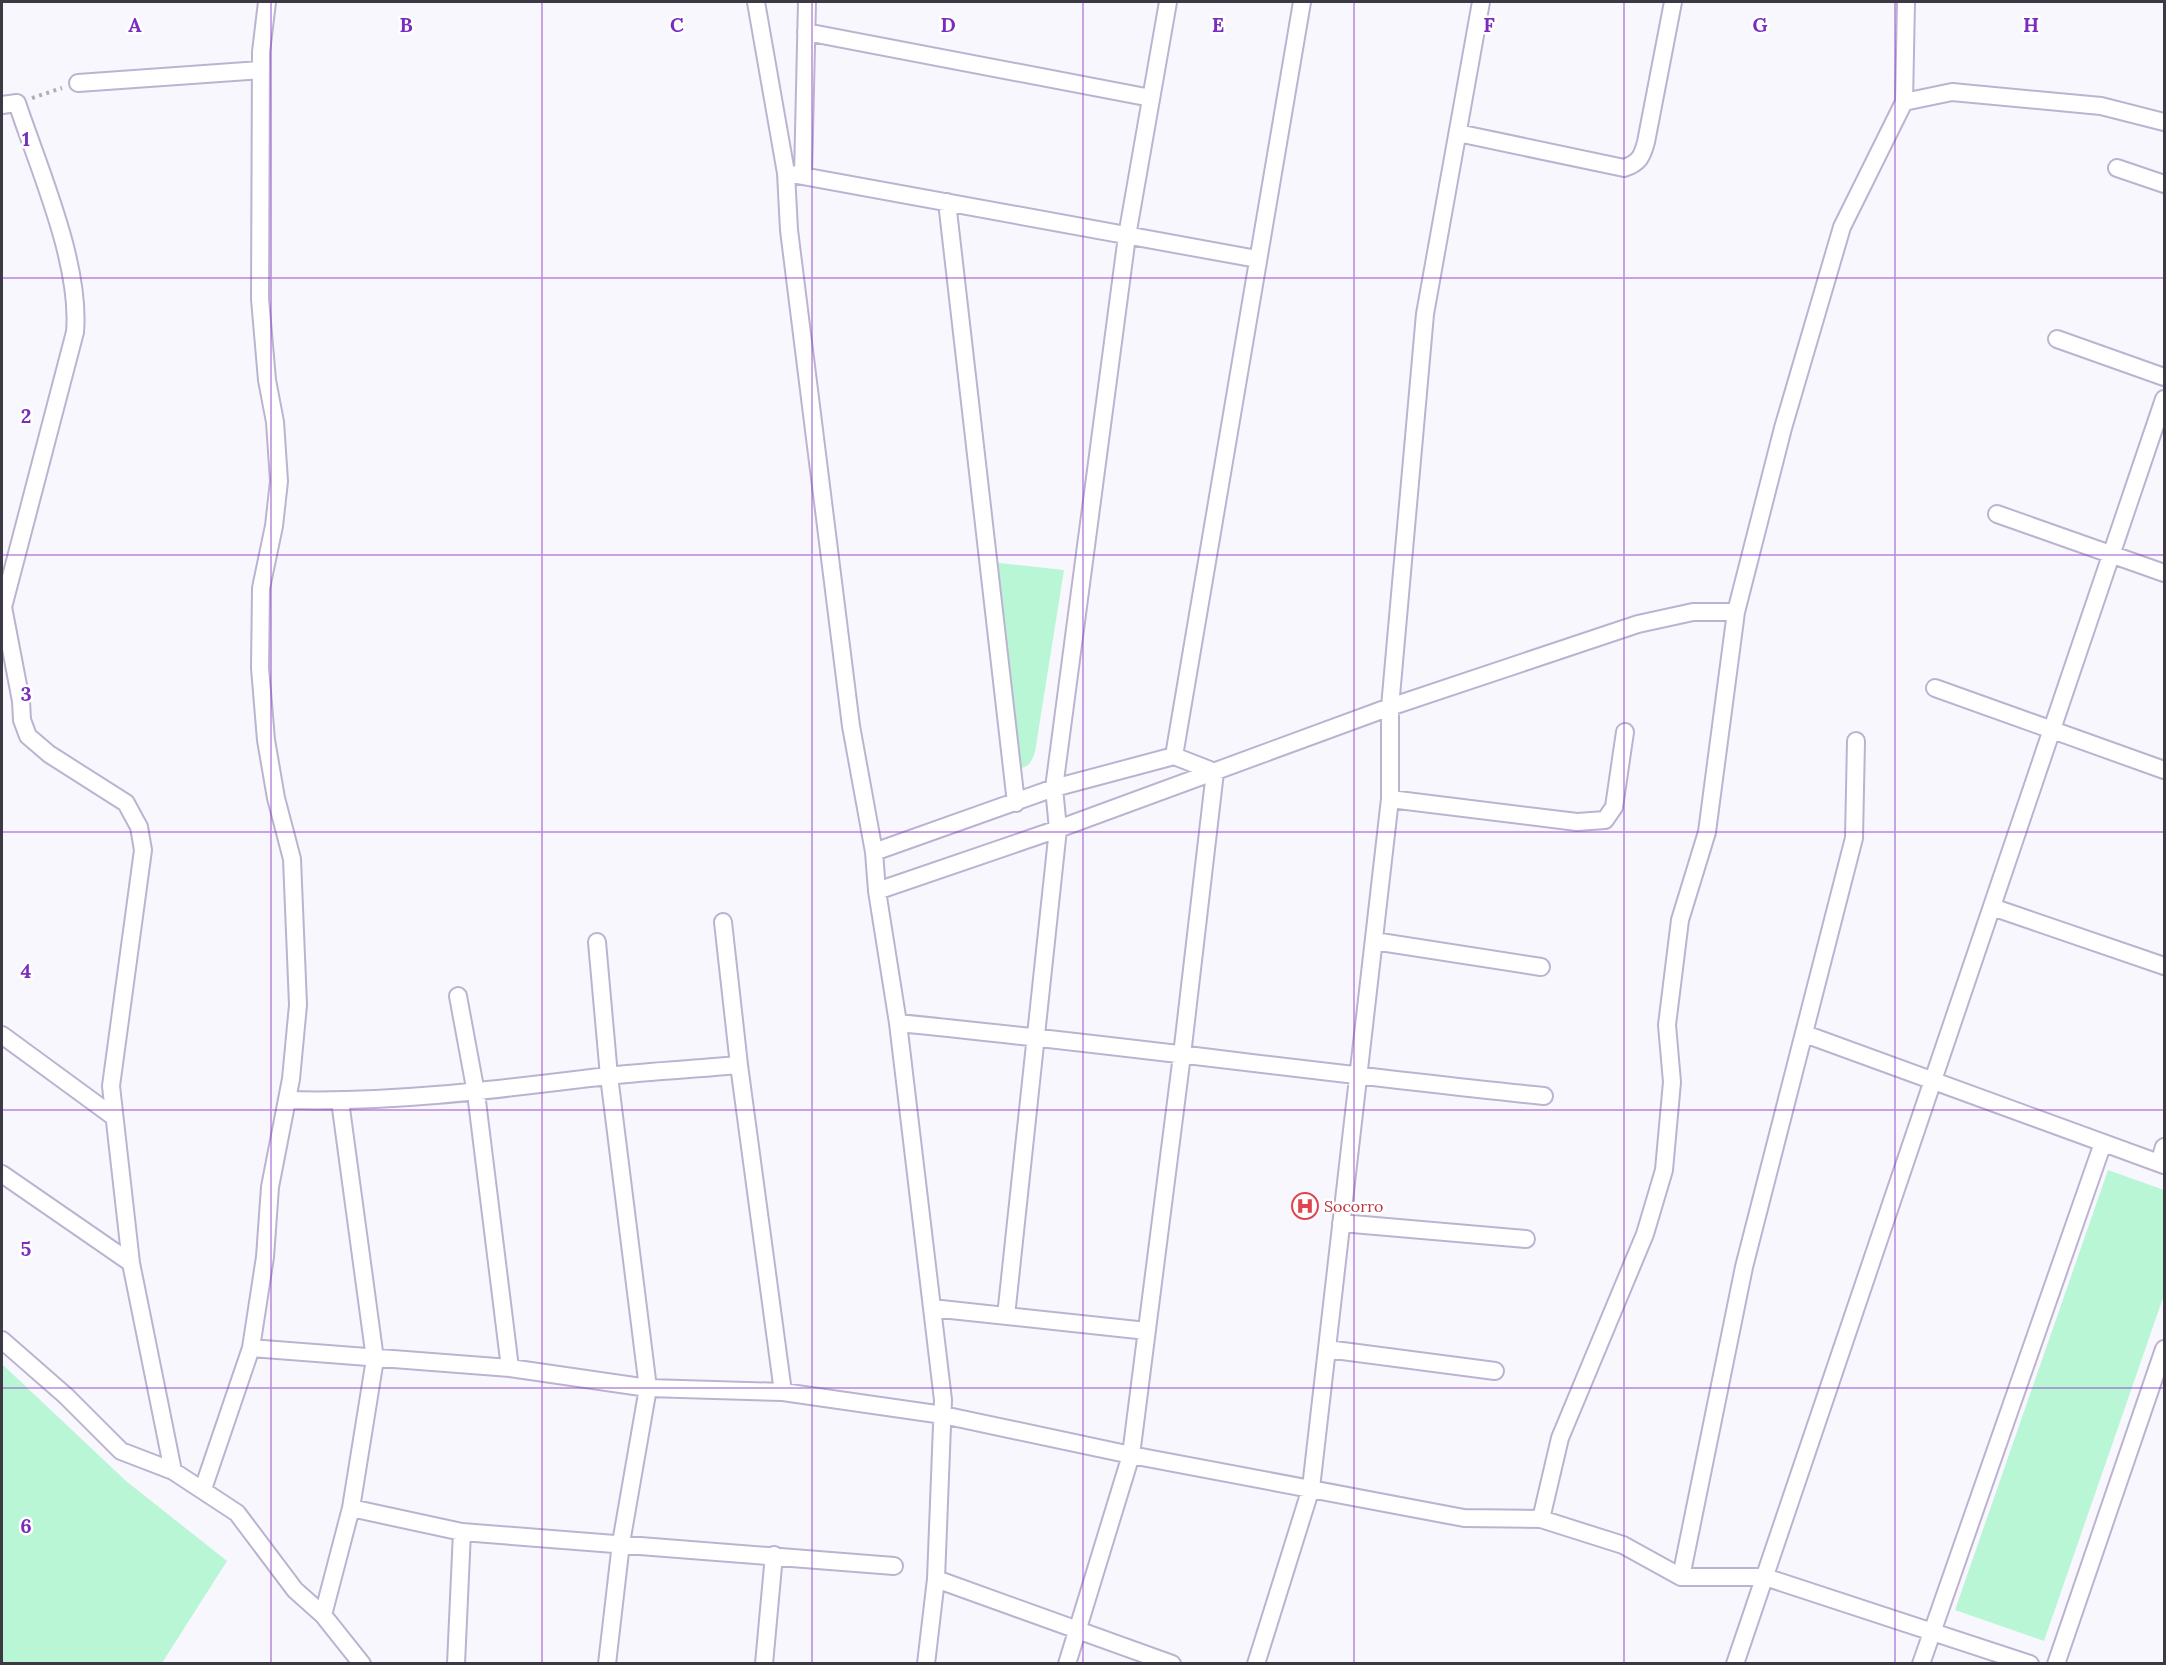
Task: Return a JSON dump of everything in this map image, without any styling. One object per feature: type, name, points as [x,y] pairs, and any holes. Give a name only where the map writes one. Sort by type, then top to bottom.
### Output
[{"type":"street","points":[[203,1489],[251,1348],[265,1257],[270,1187],[288,1100],[298,1005],[296,908],[292,859],[276,798],[266,740],[260,668],[261,588],[274,526],[279,481],[278,442],[262,336],[260,299],[261,70],[267,2]]},
{"type":"street","points":[[756,2],[786,173],[797,297],[851,726],[874,852],[877,891],[898,1023],[943,1415],[936,1579],[926,1664]]},
{"type":"street","points":[[803,176],[807,2]]},
{"type":"street","points":[[1005,1316],[1058,829],[1053,788],[1127,236],[1168,2]]},
{"type":"street","points":[[1174,756],[1302,2]]},
{"type":"street","points":[[1256,1664],[1311,1488],[1390,799],[1390,707],[1425,314],[1481,2]]},
{"type":"street","points":[[1458,133],[1624,168],[1633,165],[1641,159],[1646,142],[1673,2]]},
{"type":"street","points":[[1541,1519],[1560,1438],[1645,1234],[1664,1170],[1672,1082],[1667,1025],[1677,943],[1680,920],[1707,831],[1736,612],[1783,428],[1842,227],[1904,102],[1906,2]]},
{"type":"street","points":[[806,32],[1151,98]]},
{"type":"street","points":[[78,83],[261,70]]},
{"type":"street","points":[[1904,102],[1952,92],[2101,106],[2164,122]]},
{"type":"street","points":[[9,104],[70,264],[77,308],[75,332],[2,609],[21,700],[22,720],[28,736],[49,754],[126,803],[139,826],[143,850],[111,1086],[131,1263],[173,1470]]},
{"type":"street","points":[[2117,168],[2164,184]]},
{"type":"street","points":[[786,173],[1257,259]]},
{"type":"street","points":[[947,202],[1016,803]]},
{"type":"street","points":[[2057,339],[2164,377]]},
{"type":"street","points":[[1736,1664],[2164,399]]},
{"type":"street","points":[[1997,514],[2164,573]]},
{"type":"street","points":[[877,891],[1058,829],[1390,707],[1638,624],[1693,612],[1736,612]]},
{"type":"street","points":[[1935,688],[2164,770]]},
{"type":"street","points":[[1390,799],[1577,822],[1605,820],[1614,807],[1625,732]]},
{"type":"street","points":[[1681,1577],[1744,1267],[1854,838],[1856,741]]},
{"type":"street","points":[[874,852],[1053,788],[1174,756],[1215,772]]},
{"type":"street","points":[[1067,1664],[1131,1455],[1215,772]]},
{"type":"street","points":[[1992,907],[2164,966]]},
{"type":"street","points":[[723,922],[739,1065],[783,1392]]},
{"type":"street","points":[[1374,941],[1541,967]]},
{"type":"street","points":[[597,942],[609,1076],[648,1388],[621,1543],[607,1664]]},
{"type":"street","points":[[458,996],[476,1093],[510,1368]]},
{"type":"street","points":[[898,1023],[1036,1036],[1358,1077],[1544,1096]]},
{"type":"street","points":[[1805,1034],[2103,1143],[2163,1158]]},
{"type":"street","points":[[2,1035],[114,1117]]},
{"type":"street","points":[[288,1100],[340,1101],[476,1093],[609,1076],[739,1065]]},
{"type":"street","points":[[323,1615],[351,1508],[375,1359],[340,1101]]},
{"type":"street","points":[[1921,1664],[2103,1143]]},
{"type":"street","points":[[2,1174],[131,1263]]},
{"type":"street","points":[[1341,1223],[1526,1239]]},
{"type":"street","points":[[932,1308],[1147,1331]]},
{"type":"street","points":[[2,1340],[66,1396],[121,1451],[173,1470],[237,1513],[295,1590],[323,1615],[362,1664]]},
{"type":"street","points":[[251,1348],[510,1368],[648,1388],[783,1392],[943,1415],[1131,1455],[1464,1518],[1541,1519],[1623,1545],[1681,1577],[1765,1577],[2030,1664]]},
{"type":"street","points":[[1327,1348],[1495,1371]]},
{"type":"street","points":[[2056,1664],[2164,1349]]},
{"type":"street","points":[[351,1508],[462,1532],[894,1566]]},
{"type":"street","points":[[456,1664],[462,1532]]},
{"type":"street","points":[[764,1664],[774,1555]]},
{"type":"street","points":[[936,1579],[1172,1664]]},
{"type":"path","points":[[9,104],[78,83]]},
{"type":"green space","points":[[982,561],[1064,570],[1035,752],[1029,764],[1021,768],[1017,768]]},
{"type":"green space","points":[[2108,1170],[2164,1190],[2164,1295],[2044,1641],[1955,1610]]},
{"type":"green space","points":[[2,1364],[126,1481],[227,1561],[162,1663],[2,1663]]},
{"type":"place","name":"Socorro","points":[[1305,1206]]}]
